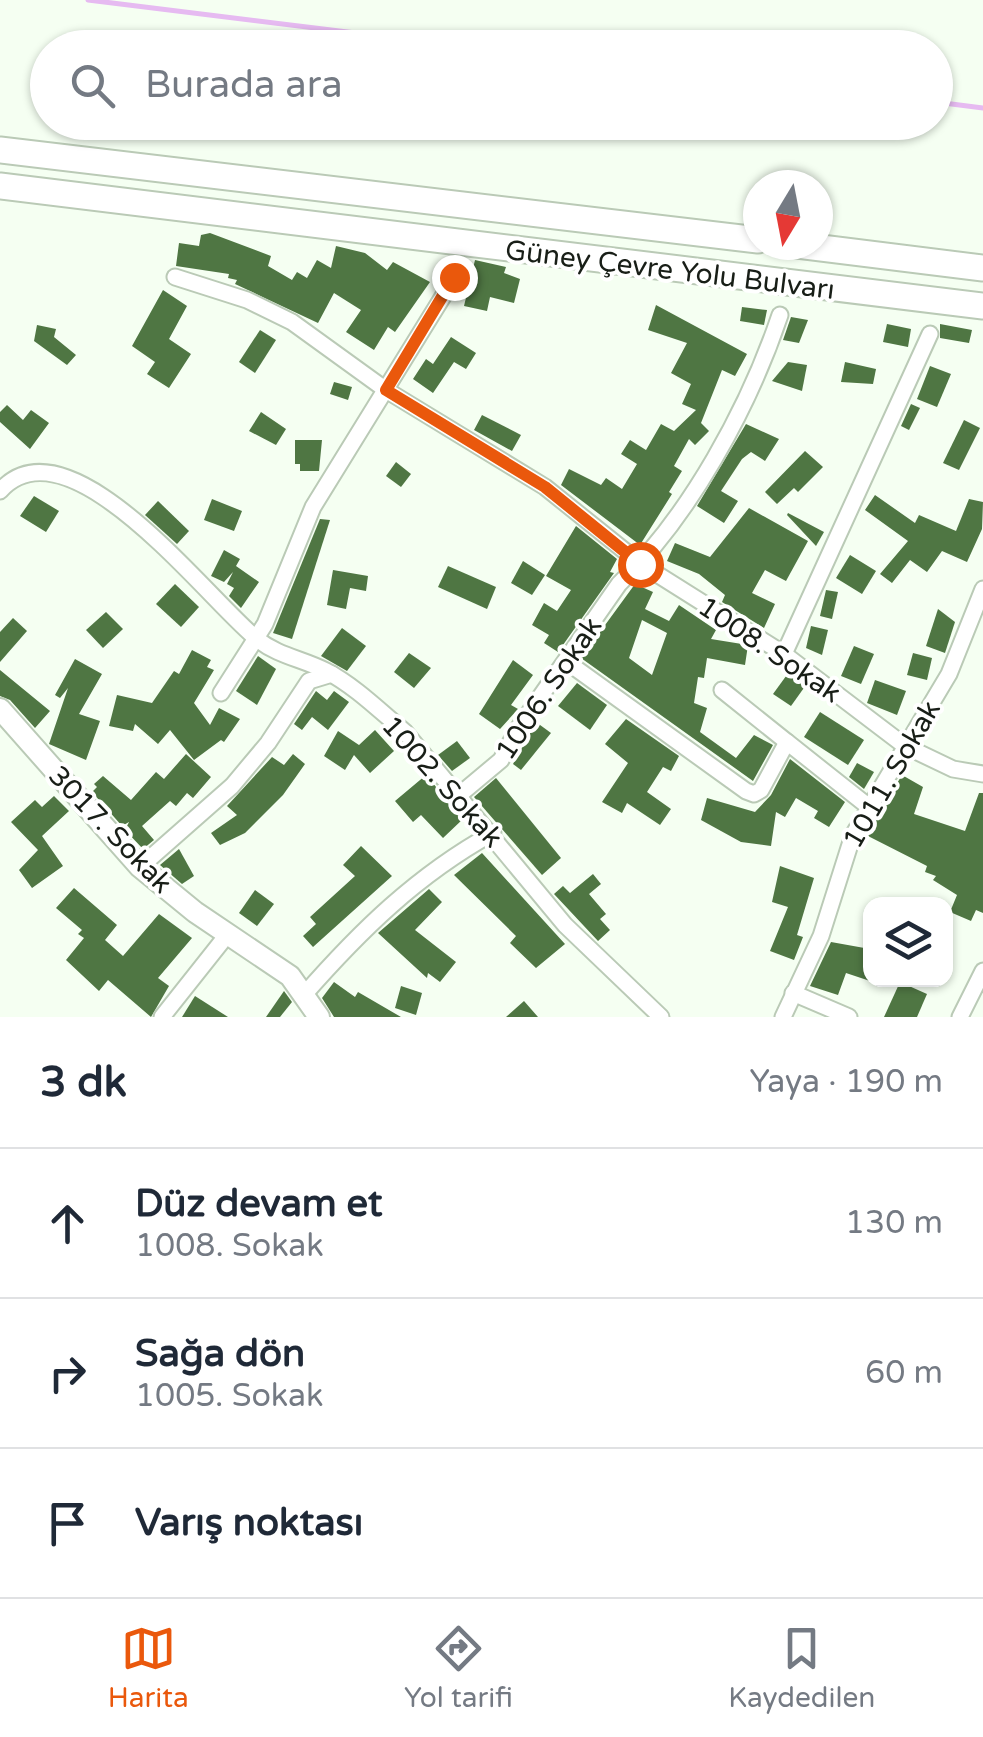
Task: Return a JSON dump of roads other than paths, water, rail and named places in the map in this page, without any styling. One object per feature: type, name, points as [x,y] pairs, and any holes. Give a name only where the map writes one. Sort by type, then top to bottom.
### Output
[{"type":"highway","name":"Güney Çevre Yolu Bulvarı","points":[[0,150],[743,238]]},
{"type":"highway","name":"Güney Çevre Yolu Bulvarı","points":[[0,186],[983,306]]},
{"type":"highway","name":"Güney Çevre Yolu Bulvarı","points":[[833,249],[983,268]]},
{"type":"street","points":[[221,693],[265,624],[276,590],[294,557],[300,530],[454,277]]},
{"type":"street","name":"1008. Sokak","points":[[175,278],[272,311],[321,340],[386,390],[545,487],[640,564],[784,654],[906,746],[935,762],[983,774]]},
{"type":"street","name":"1006. Sokak","points":[[458,796],[501,760],[517,730],[619,584],[640,564],[681,509],[758,382],[780,316]]},
{"type":"street","points":[[784,654],[930,334]]},
{"type":"street","name":"1002. Sokak","points":[[0,491],[8,482],[32,473],[51,473],[96,492],[136,520],[254,637],[332,674],[406,732],[565,926],[661,1017]]},
{"type":"street","name":"1011. Sokak","points":[[783,1017],[821,936],[843,857],[949,674],[983,589]]},
{"type":"street","points":[[567,662],[754,794],[788,742]]},
{"type":"street","points":[[140,867],[223,796],[268,743],[309,680],[332,674]]},
{"type":"street","points":[[722,690],[869,807]]},
{"type":"street","name":"3017. Sokak","points":[[0,709],[140,867],[226,935],[290,976],[319,1017]]},
{"type":"street","points":[[304,996],[354,938],[402,894],[446,859],[493,834]]},
{"type":"street","points":[[162,1017],[226,935]]},
{"type":"street","points":[[960,1017],[983,971]]},
{"type":"street","points":[[793,993],[850,1017]]},
{"type":"waterway","points":[[88,0],[332,30]]},
{"type":"waterway","points":[[953,104],[983,108]]}]
